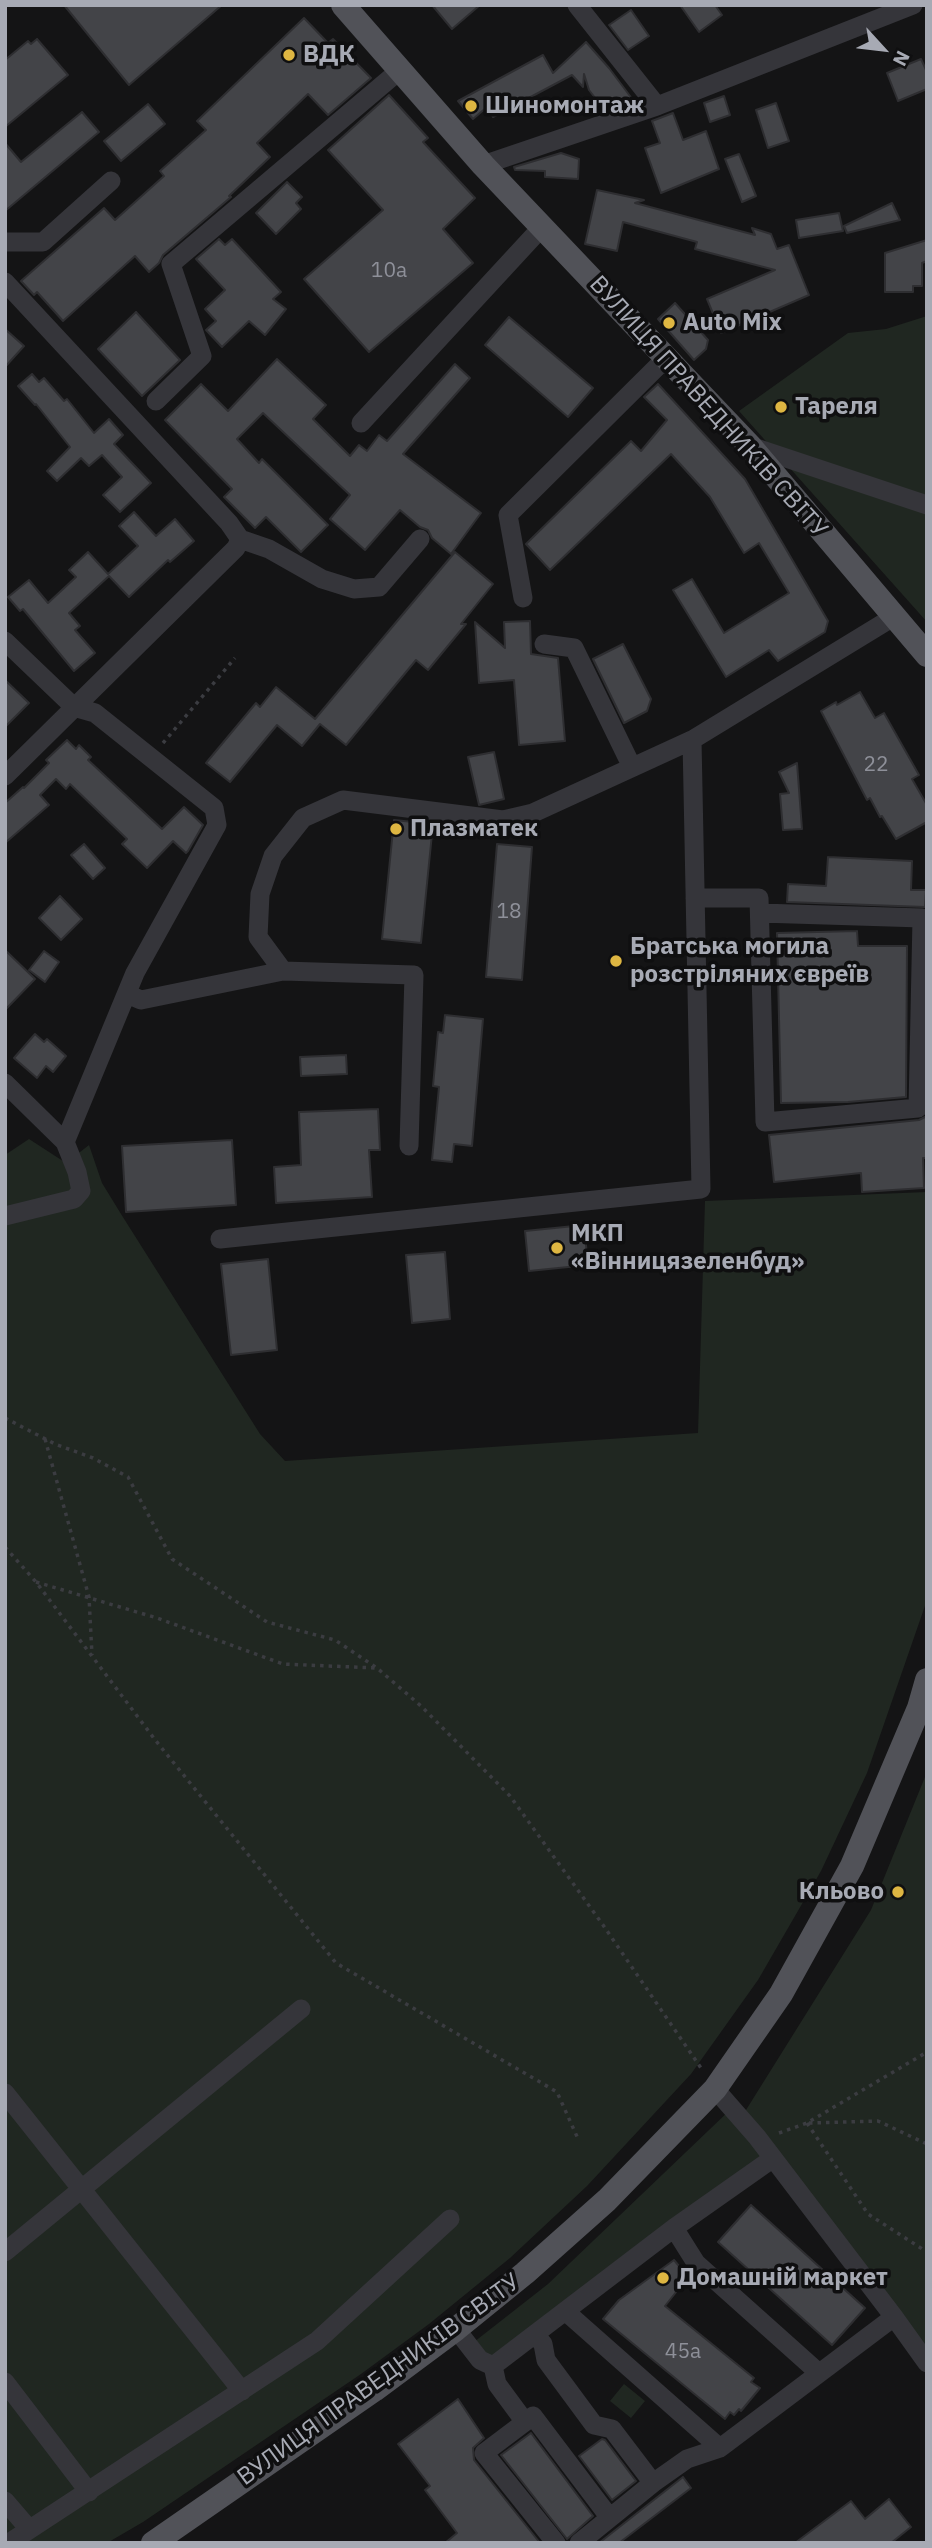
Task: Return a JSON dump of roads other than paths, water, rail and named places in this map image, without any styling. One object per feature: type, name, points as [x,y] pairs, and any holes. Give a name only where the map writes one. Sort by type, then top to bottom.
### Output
[{"type":"main road","name":"ВУЛИЦЯ ПРАВЕДНИКІВ СВІТУ","points":[[343,5],[483,165],[750,446],[927,655]]},
{"type":"main road","name":"ВУЛИЦЯ ПРАВЕДНИКІВ СВІТУ","points":[[153,2543],[374,2390],[456,2329],[525,2273],[607,2200],[715,2089],[781,1994],[852,1866],[904,1744],[927,1680]]},
{"type":"street","points":[[577,5],[657,106]]},
{"type":"street","points":[[483,165],[657,106],[914,5]]},
{"type":"street","points":[[156,401],[202,356],[171,264],[400,70]]},
{"type":"street","points":[[5,242],[43,242],[111,181]]},
{"type":"street","points":[[361,423],[542,227]]},
{"type":"street","points":[[5,282],[229,523],[240,539],[269,549],[322,579],[354,589],[379,587],[420,539]]},
{"type":"street","points":[[523,598],[508,515],[666,358]]},
{"type":"street","points":[[750,446],[927,505]]},
{"type":"street","points":[[5,776],[236,548],[240,539]]},
{"type":"street","points":[[283,971],[258,937],[260,894],[274,856],[303,818],[343,800],[503,820],[533,813],[692,740],[895,616]]},
{"type":"street","points":[[5,641],[74,707],[95,713],[214,808],[217,825],[135,973],[65,1142]]},
{"type":"street","points":[[544,644],[574,648],[632,767]]},
{"type":"street","points":[[220,1238],[701,1189],[692,740]]},
{"type":"street","points":[[695,898],[759,898],[765,1122],[918,1108],[922,918],[760,913]]},
{"type":"street","points":[[127,994],[141,1000],[283,971],[414,975],[409,1146]]},
{"type":"street","points":[[5,1083],[65,1142],[81,1191],[74,1199],[5,1216]]},
{"type":"street","points":[[5,2252],[301,2009]]},
{"type":"street","points":[[715,2089],[757,2137],[927,2363]]},
{"type":"street","points":[[5,2093],[242,2390]]},
{"type":"street","points":[[493,2366],[674,2228],[772,2158]]},
{"type":"street","points":[[9,2543],[317,2341],[450,2218]]},
{"type":"street","points":[[674,2228],[696,2263],[819,2373]]},
{"type":"street","points":[[565,2311],[720,2448]]},
{"type":"street","points":[[579,2543],[653,2483],[687,2459],[720,2448],[894,2317]]},
{"type":"street","points":[[456,2329],[480,2360],[493,2366]]},
{"type":"street","points":[[535,2334],[543,2344],[546,2360],[594,2425],[612,2429],[653,2483]]},
{"type":"street","points":[[493,2366],[496,2384],[525,2422]]},
{"type":"street","points":[[5,2382],[89,2492]]},
{"type":"street","points":[[556,2543],[484,2454],[533,2416],[610,2518]]},
{"type":"street","points":[[5,2501],[29,2529]]},
{"type":"place","name":"ВДК","points":[[289,55]]},
{"type":"place","name":"Шиномонтаж","points":[[471,106]]},
{"type":"place","name":"Auto Mix","points":[[669,323]]},
{"type":"place","name":"Тареля","points":[[781,407]]},
{"type":"place","name":"Плазматек","points":[[396,829]]},
{"type":"place","name":"Братська могила розстріляних євреїв","points":[[616,961]]},
{"type":"place","name":"МКП «Вінницязеленбуд»","points":[[557,1248]]},
{"type":"place","name":"Кльово","points":[[898,1892]]},
{"type":"place","name":"Домашній маркет","points":[[663,2278]]}]
